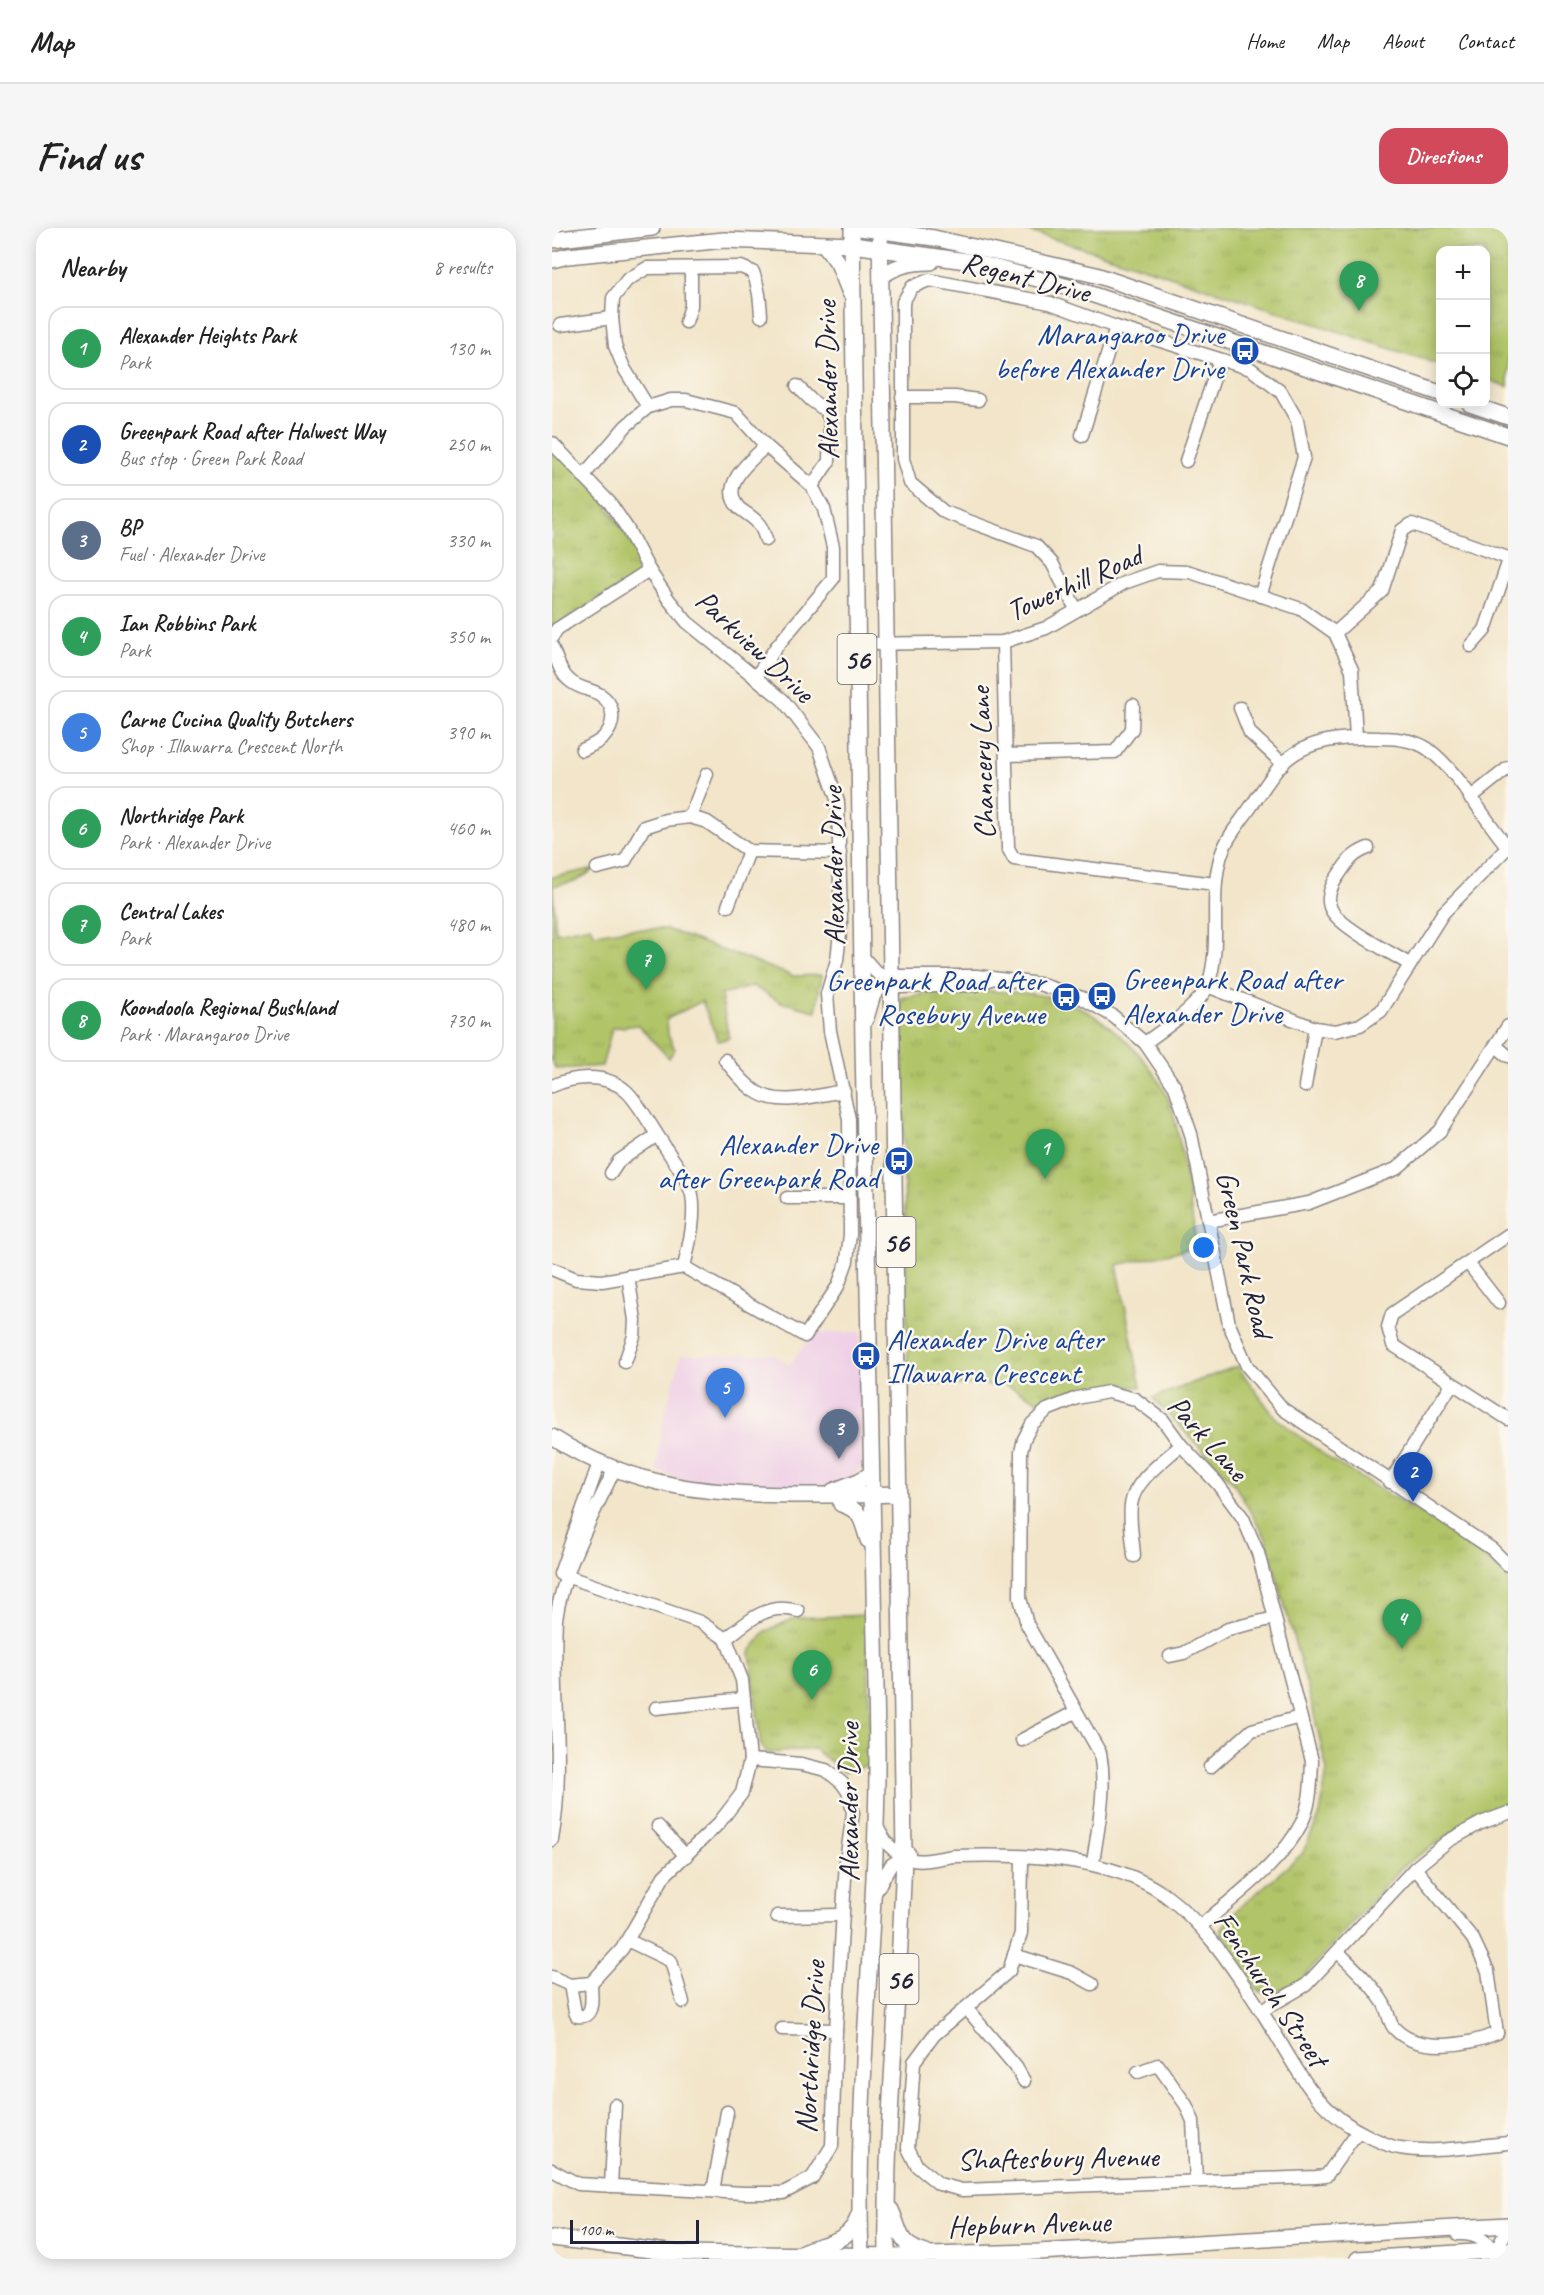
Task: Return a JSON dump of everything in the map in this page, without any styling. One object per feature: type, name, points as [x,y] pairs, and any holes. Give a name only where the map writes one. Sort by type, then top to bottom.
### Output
[{"type":"main road","points":[[552,240],[652,228]]},
{"type":"main road","name":"Alexander Drive","points":[[852,228],[862,1039],[872,1499],[876,1825],[875,1893],[860,2139],[861,2257]]},
{"type":"main road","points":[[860,228],[906,232],[1096,275],[1436,392]]},
{"type":"main road","name":"Alexander Drive","points":[[880,230],[904,1855],[902,1946],[894,2044],[887,2202],[887,2258]]},
{"type":"main road","points":[[552,260],[568,256],[724,240],[853,245],[973,262],[1076,289],[1508,436]]},
{"type":"main road","points":[[824,244],[838,263],[853,301]]},
{"type":"main road","points":[[881,277],[896,268],[914,263],[973,262]]},
{"type":"main road","points":[[1263,331],[1256,337],[1257,342],[1322,374]]},
{"type":"main road","points":[[1482,408],[1508,417]]},
{"type":"main road","points":[[552,1437],[597,1467]]},
{"type":"main road","points":[[552,1448],[648,1489],[718,1502],[841,1504],[872,1499]]},
{"type":"main road","points":[[613,1473],[682,1489],[758,1495],[898,1499]]},
{"type":"main road","points":[[814,1495],[845,1487],[871,1474]]},
{"type":"main road","points":[[841,1504],[854,1509],[859,1514],[873,1558]]},
{"type":"main road","points":[[866,2041],[875,2049],[883,2049],[894,2044]]},
{"type":"main road","points":[[887,2202],[901,2240],[912,2249],[931,2255]]},
{"type":"main road","points":[[793,2255],[846,2236],[856,2223],[859,2213]]},
{"type":"main road","name":"Hepburn Avenue","points":[[552,2238],[676,2253],[887,2258],[1049,2252],[1345,2233],[1508,2227]]},
{"type":"main road","points":[[1358,2259],[1499,2255]]},
{"type":"street","points":[[648,407],[624,368],[615,346],[612,318],[613,298],[627,280],[647,268],[741,267],[753,272],[760,296],[761,316]]},
{"type":"street","points":[[686,322],[691,306],[691,268]]},
{"type":"street","name":"Regent Drive","points":[[1076,609],[1052,563],[1036,546],[944,512],[910,483],[903,459],[902,397],[903,302],[912,287],[929,280],[1050,303],[1116,327],[1251,369],[1281,392],[1297,420],[1304,457],[1260,596]]},
{"type":"street","points":[[560,325],[612,318]]},
{"type":"street","points":[[1082,435],[1116,327]]},
{"type":"street","points":[[1186,460],[1220,360]]},
{"type":"street","points":[[797,386],[825,410],[830,419],[829,461],[812,486]]},
{"type":"street","points":[[902,397],[955,397],[978,400]]},
{"type":"street","points":[[583,476],[626,426],[648,407],[671,400],[686,400],[736,413],[766,446],[812,486],[824,509],[831,538],[833,579],[777,646],[754,678]]},
{"type":"street","name":"Parkview Drive","points":[[552,443],[610,503],[627,528],[649,570],[687,622],[783,700],[819,747],[838,802],[841,924],[837,960],[827,994],[830,1030],[849,1119],[850,1234],[847,1262],[838,1286],[805,1336],[684,1268]]},
{"type":"street","points":[[766,446],[742,468],[735,480],[732,494],[738,507],[759,524],[766,540]]},
{"type":"street","points":[[1356,737],[1352,670],[1335,633],[1382,591],[1402,530],[1412,524],[1508,558]]},
{"type":"street","points":[[1471,646],[1485,630],[1508,563]]},
{"type":"street","points":[[552,638],[557,629],[649,570]]},
{"type":"street","name":"Towerhill Road","points":[[857,644],[1003,642],[1046,628],[1124,583],[1158,572],[1190,572],[1301,609],[1335,633]]},
{"type":"street","name":"Chancery Lane","points":[[1003,642],[1008,848],[1014,859],[1215,884]]},
{"type":"street","points":[[552,646],[562,672],[568,680],[600,695],[612,709],[609,729],[602,738],[582,750]]},
{"type":"street","points":[[1006,755],[1115,752],[1132,729],[1132,705]]},
{"type":"street","points":[[1240,708],[1250,734],[1282,764]]},
{"type":"street","points":[[1145,1043],[1187,1011],[1207,986],[1213,954],[1215,884],[1220,858],[1228,839],[1282,764],[1298,752],[1318,742],[1356,737],[1399,738],[1426,748],[1447,767],[1508,848],[1443,912],[1381,1011],[1360,1025],[1335,1031],[1315,1028],[1207,986]]},
{"type":"street","points":[[1470,798],[1508,768]]},
{"type":"street","points":[[690,817],[707,774]]},
{"type":"street","points":[[597,868],[625,861],[644,827],[666,820],[690,817],[707,822],[749,851],[840,853]]},
{"type":"street","points":[[1368,848],[1352,855],[1333,883],[1329,896],[1330,909],[1340,921],[1409,963]]},
{"type":"street","points":[[728,906],[749,851]]},
{"type":"street","points":[[861,955],[876,972],[892,981]]},
{"type":"street","name":"Green Park Road","points":[[892,981],[899,976],[976,976],[1039,984],[1082,998],[1113,1016],[1145,1043],[1175,1087],[1191,1134],[1229,1324],[1247,1366],[1283,1409],[1492,1548],[1508,1565]]},
{"type":"street","points":[[862,1039],[874,996],[881,987],[892,981]]},
{"type":"street","points":[[1208,1221],[1308,1203],[1396,1169],[1440,1131],[1508,1026]]},
{"type":"street","points":[[1305,1086],[1315,1028]]},
{"type":"street","points":[[1496,1046],[1508,1056]]},
{"type":"street","points":[[725,1060],[757,1092],[775,1098],[789,1099],[844,1091]]},
{"type":"street","points":[[552,1086],[563,1081],[584,1078],[608,1081],[626,1091],[657,1135],[692,1194],[693,1224],[684,1268],[602,1281],[576,1279],[553,1272]]},
{"type":"street","points":[[611,1173],[618,1161],[657,1135]]},
{"type":"street","points":[[787,1198],[849,1198]]},
{"type":"street","points":[[1508,1235],[1392,1314],[1388,1327],[1393,1345],[1508,1419]]},
{"type":"street","points":[[1468,1263],[1499,1304]]},
{"type":"street","points":[[625,1362],[634,1336],[635,1320],[628,1276]]},
{"type":"street","points":[[1390,1482],[1452,1384]]},
{"type":"street","name":"Park Lane","points":[[1093,1863],[1104,1774],[1100,1753],[1027,1624],[1020,1598],[1021,1452],[1024,1439],[1032,1424],[1047,1410],[1077,1398],[1108,1392],[1135,1399],[1163,1420],[1181,1445],[1217,1483],[1243,1518],[1258,1553],[1312,1761],[1311,1794],[1302,1823],[1284,1852],[1201,1926]]},
{"type":"street","points":[[1134,1556],[1131,1506],[1134,1493],[1144,1479],[1181,1445]]},
{"type":"street","points":[[552,1840],[557,1809],[554,1720],[556,1619],[564,1575],[597,1467]]},
{"type":"street","points":[[552,1601],[613,1473]]},
{"type":"street","points":[[564,1575],[700,1622],[726,1640],[742,1680],[750,1760],[742,1793],[719,1823],[664,1876],[629,1941],[591,1983],[591,2008],[589,2013],[583,2017],[577,2016],[575,2012],[570,1985]]},
{"type":"street","points":[[726,1640],[760,1613],[777,1608],[798,1611]]},
{"type":"street","points":[[1170,1656],[1184,1653],[1228,1629],[1275,1617]]},
{"type":"street","points":[[656,1708],[744,1699]]},
{"type":"street","points":[[1022,1740],[1075,1712]]},
{"type":"street","points":[[1210,1767],[1252,1731],[1300,1717]]},
{"type":"street","name":"Northridge Drive","points":[[552,2170],[578,2184],[713,2192],[783,2193],[812,2178],[832,2146],[846,1861],[853,1813],[849,1793],[842,1783],[826,1770],[801,1764],[750,1760]]},
{"type":"street","points":[[1261,2011],[1306,1985],[1415,1868],[1448,1840],[1481,1823],[1508,1814]]},
{"type":"street","points":[[875,1893],[891,1865],[904,1855],[887,1845],[876,1825]]},
{"type":"street","points":[[658,1826],[686,1856]]},
{"type":"street","name":"Fenchurch Street","points":[[904,1855],[912,1860],[952,1856],[1022,1857],[1093,1863],[1126,1874],[1164,1894],[1201,1926],[1261,2011],[1309,2090],[1332,2115],[1358,2131],[1397,2148],[1429,2151],[1508,2143]]},
{"type":"street","name":"Shaftesbury Avenue","points":[[1022,1857],[1021,1933],[1009,1971],[934,2035],[914,2062],[908,2148],[917,2166],[939,2184],[962,2190],[1326,2176],[1358,2131]]},
{"type":"street","points":[[1338,1952],[1368,1982],[1384,2004],[1395,2029],[1416,2042],[1440,2045],[1478,2042],[1503,2034],[1488,1971],[1473,1939],[1415,1868]]},
{"type":"street","points":[[777,1916],[843,1915]]},
{"type":"street","points":[[629,1941],[671,1961],[683,2002]]},
{"type":"street","points":[[1014,1955],[1072,1973],[1092,1984]]},
{"type":"street","points":[[552,1977],[570,1985],[591,1983]]},
{"type":"street","points":[[967,2008],[1016,2067],[1024,2081]]},
{"type":"street","points":[[782,2029],[836,2030]]},
{"type":"street","points":[[1138,2072],[1158,2065],[1186,2105],[1193,2121],[1196,2181]]},
{"type":"street","points":[[611,2186],[615,2105]]},
{"type":"street","points":[[713,2192],[727,2112]]},
{"type":"street","points":[[1345,2233],[1353,2237],[1373,2239],[1463,2233],[1476,2235],[1485,2240],[1499,2255],[1508,2227]]},
{"type":"shaded area","points":[[860,1332],[862,1466],[848,1481],[834,1485],[797,1487],[719,1486],[691,1483],[656,1470],[663,1421],[681,1355],[774,1354],[789,1365],[814,1333]]},
{"type":"green space","points":[[1018,228],[1508,228],[1508,387],[1490,380],[1490,246],[1436,246],[1436,364]]},
{"type":"green space","points":[[552,443],[593,485],[649,570],[552,628]]},
{"type":"green space","points":[[597,868],[576,881],[553,886],[556,933],[590,926],[595,934],[628,929],[666,929],[793,976],[822,975],[816,1011],[780,1002],[753,986],[721,995],[729,1038],[718,1041],[702,1001],[667,1019],[668,1035],[675,1049],[669,1058],[638,1025],[612,1028],[602,1066],[556,1069],[552,1061],[552,877]]},
{"type":"green space","points":[[949,990],[1031,994],[1076,1005],[1094,1015],[1128,1043],[1143,1059],[1166,1095],[1181,1146],[1197,1247],[1117,1265],[1141,1387],[1090,1389],[1065,1394],[1042,1403],[1007,1385],[908,1384],[901,998]]},
{"type":"green space","points":[[1237,1366],[1275,1417],[1331,1460],[1459,1536],[1508,1578],[1508,1806],[1462,1826],[1403,1866],[1301,1980],[1268,1996],[1257,1990],[1220,1930],[1239,1908],[1302,1854],[1320,1815],[1327,1770],[1311,1701],[1266,1538],[1233,1482],[1153,1398]]},
{"type":"green space","points":[[867,1615],[871,1764],[844,1772],[814,1749],[769,1753],[761,1747],[750,1652],[766,1631],[795,1618]]},
{"type":"place","name":"Koondoola Regional Bushland","points":[[1359,311]]},
{"type":"place","name":"Marangaroo Drive before Alexander Drive","points":[[1245,351]]},
{"type":"place","name":"Central Lakes","points":[[646,990]]},
{"type":"place","name":"Greenpark Road after Alexander Drive","points":[[1102,996]]},
{"type":"place","name":"Greenpark Road after Rosebury Avenue","points":[[1066,997]]},
{"type":"place","name":"Alexander Drive after Greenpark Road","points":[[899,1161]]},
{"type":"place","name":"Alexander Heights Park","points":[[1045,1179]]},
{"type":"place","name":"Alexander Drive after Illawarra Crescent","points":[[866,1356]]},
{"type":"place","name":"Carne Cucina Quality Butchers","points":[[725,1418]]},
{"type":"place","name":"BP","points":[[839,1459]]},
{"type":"place","name":"Greenpark Road after Halwest Way","points":[[1413,1502]]},
{"type":"place","name":"Ian Robbins Park","points":[[1402,1649]]},
{"type":"place","name":"Northridge Park","points":[[812,1700]]}]
